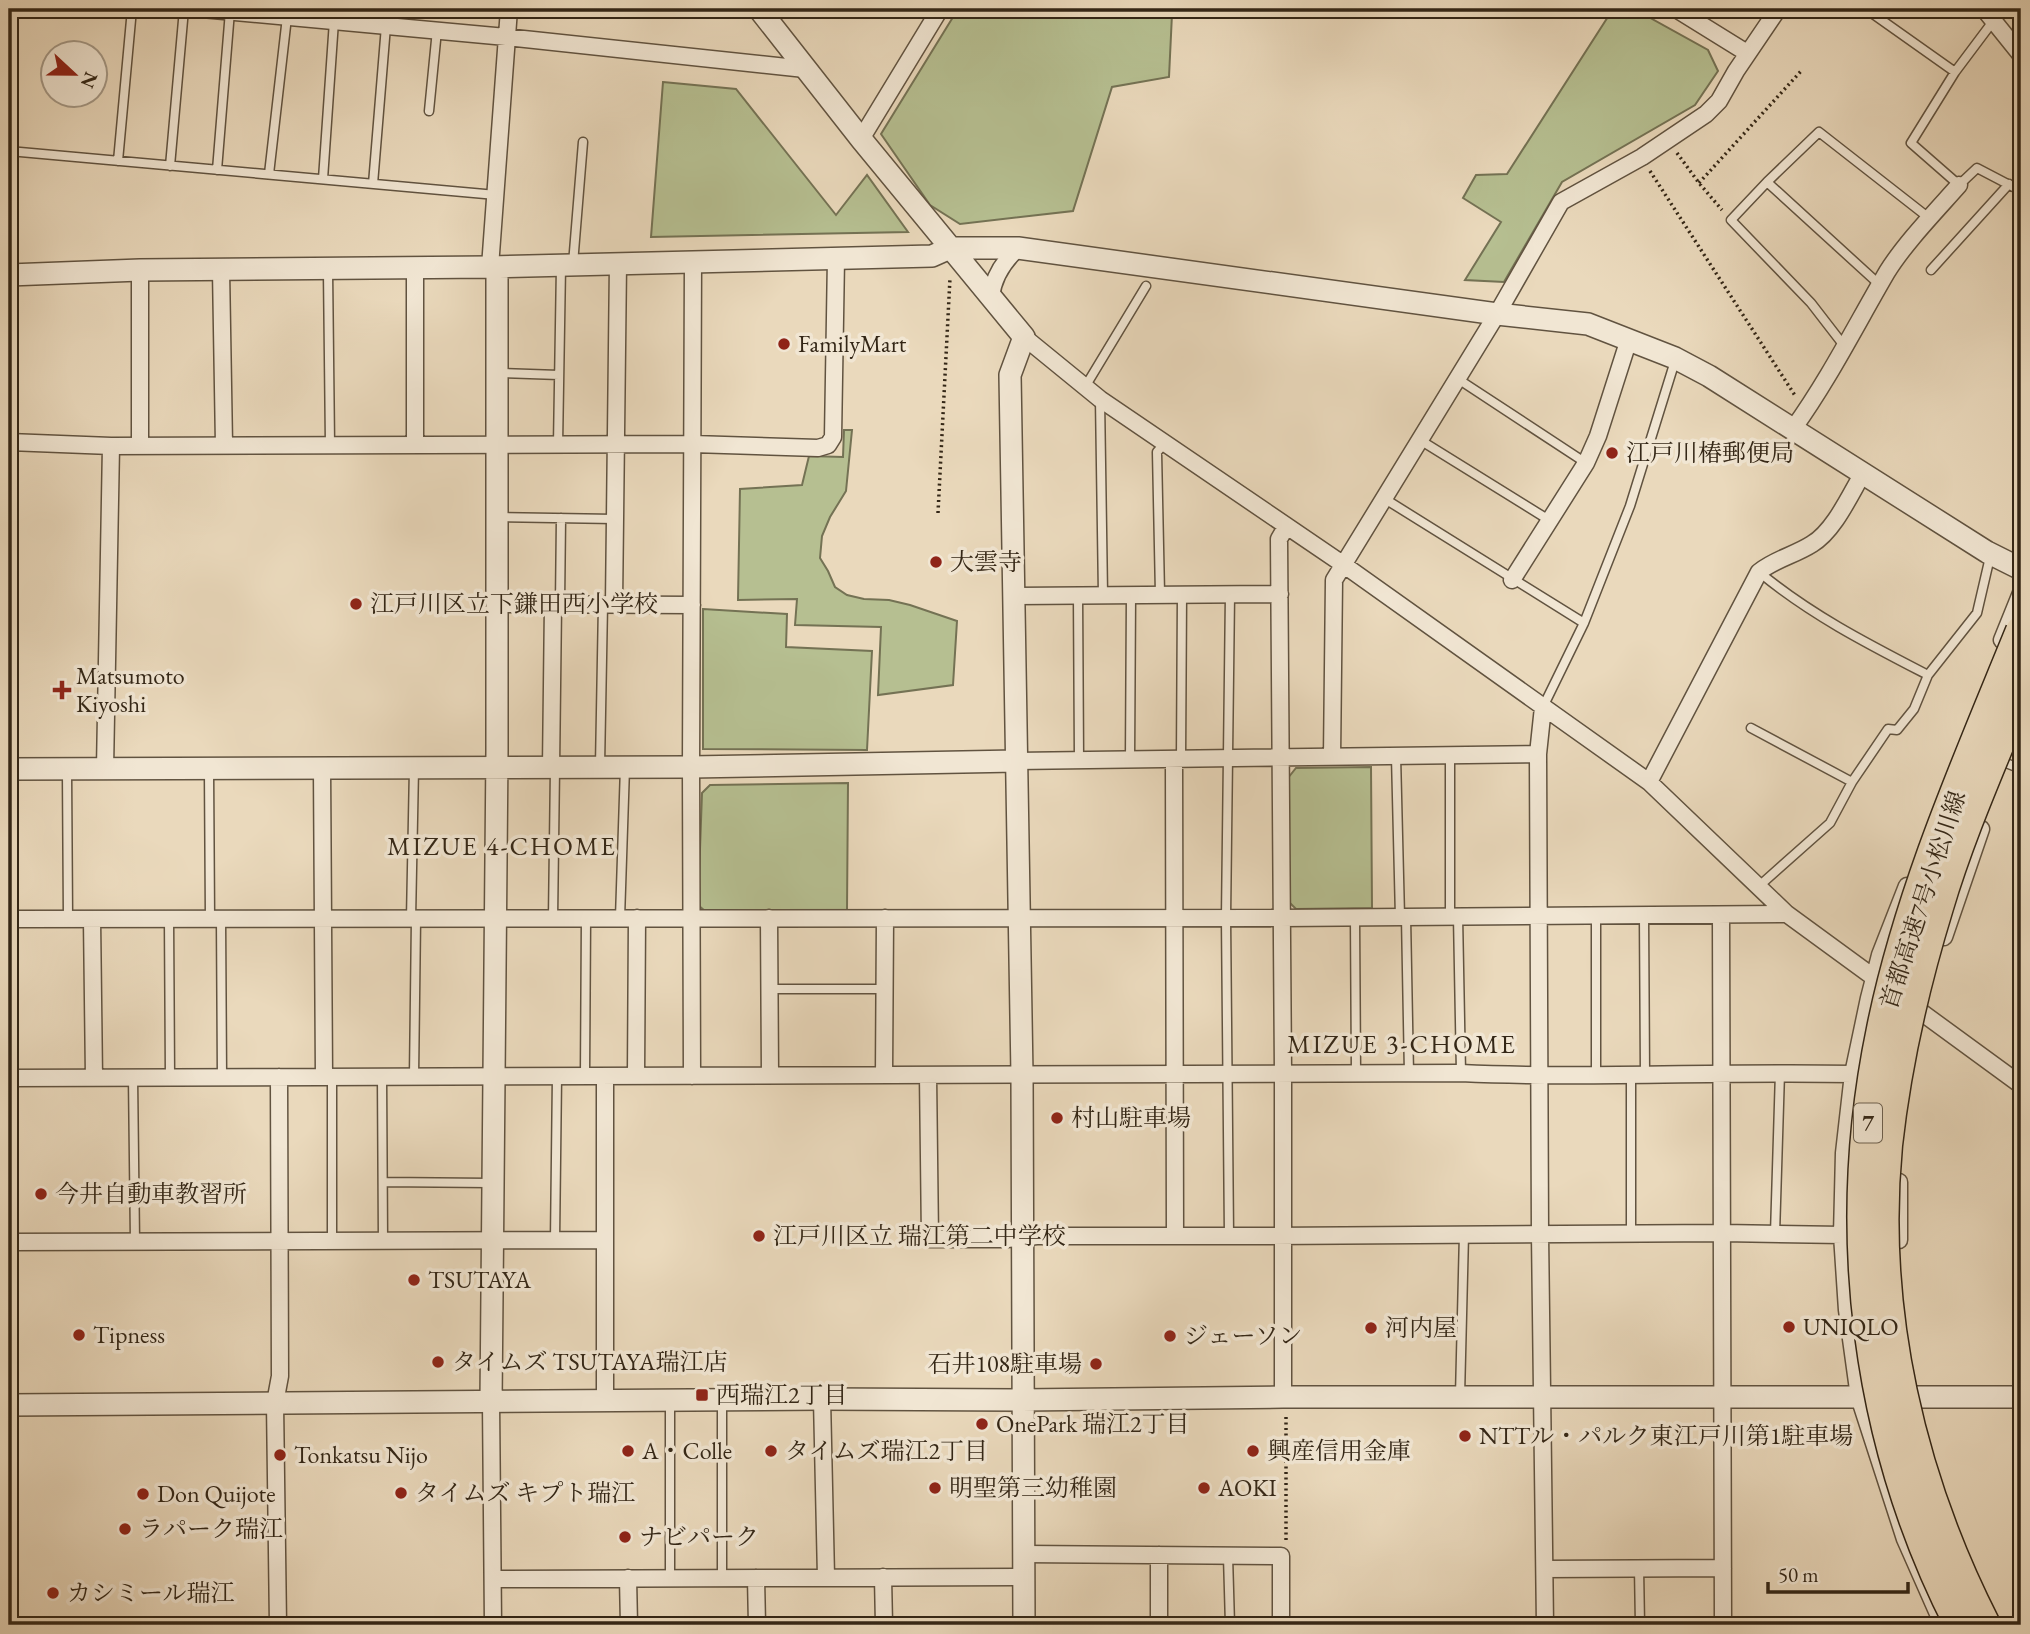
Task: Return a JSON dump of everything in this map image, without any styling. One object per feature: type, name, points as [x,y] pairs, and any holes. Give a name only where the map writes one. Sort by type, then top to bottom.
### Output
[{"type":"highway","name":"首都高速7号小松川線","points":[[1960,1625],[1924,1547],[1888,1434],[1875,1377],[1868,1321],[1862,1205],[1872,1090],[1882,1029],[1917,900],[1946,819],[2021,631]]},
{"type":"highway","name":"首都高速7号小松川線","points":[[1985,1625],[1945,1538],[1910,1430],[1890,1317],[1884,1205],[1887,1148],[1894,1094],[1919,970],[1962,837],[2021,691]]},
{"type":"street","points":[[202,9],[437,30],[805,69]]},
{"type":"street","points":[[493,1625],[491,1402],[497,604],[494,267],[496,195],[509,9]]},
{"type":"street","points":[[759,9],[951,258],[991,298],[1024,337],[1100,398],[1344,565],[1649,782],[1787,914],[2021,1085]]},
{"type":"street","points":[[861,139],[940,9]]},
{"type":"street","points":[[1676,9],[1747,53]]},
{"type":"street","points":[[1332,757],[1334,580],[1458,379],[1561,202],[1642,157],[1706,114],[1719,101],[1747,53],[1778,9]]},
{"type":"street","points":[[1989,14],[2021,55]]},
{"type":"street","points":[[1799,420],[1888,271],[1929,218],[1959,185]]},
{"type":"street","points":[[991,298],[996,278],[1018,248]]},
{"type":"street","points":[[9,275],[140,270],[494,267],[932,256],[951,258],[1018,248],[1497,314],[1588,324],[1675,358],[1718,382],[1799,420],[1863,473],[1991,554],[2021,569]]},
{"type":"street","points":[[9,442],[111,446],[692,444],[818,448],[828,445],[833,437],[836,258]]},
{"type":"street","points":[[692,1076],[693,261]]},
{"type":"street","points":[[609,604],[615,519],[618,263]]},
{"type":"street","points":[[415,267],[415,444]]},
{"type":"street","points":[[140,270],[140,446]]},
{"type":"street","points":[[221,270],[224,445]]},
{"type":"street","points":[[1024,337],[1010,375],[1022,1075],[1024,1625]]},
{"type":"street","points":[[1513,580],[1586,463],[1598,436],[1629,339]]},
{"type":"street","points":[[105,769],[111,446]]},
{"type":"street","points":[[1649,782],[1759,572],[1769,564],[1814,544],[1830,528],[1863,473]]},
{"type":"street","points":[[1283,1397],[1279,540],[1286,527]]},
{"type":"street","points":[[1943,1625],[1905,1539],[1859,1396],[1847,1310],[1842,1235],[1844,1153],[1853,1074],[1880,955],[1936,805],[2021,593]]},
{"type":"street","points":[[1014,596],[1280,594]]},
{"type":"street","points":[[497,604],[692,605]]},
{"type":"street","points":[[553,768],[557,604]]},
{"type":"street","points":[[1543,707],[1538,754],[1545,1625]]},
{"type":"street","points":[[2001,1625],[1954,1524],[1932,1461],[1916,1397],[1905,1328],[1899,1253],[1899,1174],[1907,1094],[1923,1013],[1967,868],[2014,766],[2021,725]]},
{"type":"street","points":[[9,769],[691,767],[1538,754]]},
{"type":"street","points":[[1175,1236],[1178,759]]},
{"type":"street","points":[[322,768],[328,1077]]},
{"type":"street","points":[[9,919],[1354,918],[1787,914]]},
{"type":"street","points":[[1721,915],[1723,1625]]},
{"type":"street","points":[[636,1076],[637,918]]},
{"type":"street","points":[[769,918],[770,1076]]},
{"type":"street","points":[[884,1075],[885,918]]},
{"type":"street","points":[[92,919],[94,1078]]},
{"type":"street","points":[[9,1078],[1461,1073],[1638,1075],[1780,1072],[1853,1074]]},
{"type":"street","points":[[928,1075],[930,1239],[1229,1235],[1842,1235]]},
{"type":"street","points":[[605,1076],[605,1401]]},
{"type":"street","points":[[278,1625],[275,1403],[279,1376],[279,1077]]},
{"type":"street","points":[[9,1242],[606,1240]]},
{"type":"street","points":[[9,1405],[1283,1397],[2021,1397]]},
{"type":"street","points":[[822,1399],[826,1577]]},
{"type":"street","points":[[1024,1554],[1281,1556],[1282,1625]]},
{"type":"street","points":[[1159,1555],[1159,1625]]},
{"type":"street","points":[[1545,1569],[1723,1568]]},
{"type":"street","points":[[883,1577],[884,1625]]},
{"type":"street","points":[[493,1578],[1024,1577]]},
{"type":"street","points":[[628,1578],[629,1625]]},
{"type":"street","points":[[756,1578],[757,1625]]},
{"type":"lane","points":[[118,161],[132,9]]},
{"type":"lane","points":[[170,166],[184,9]]},
{"type":"lane","points":[[1866,9],[1955,72]]},
{"type":"lane","points":[[217,170],[230,11]]},
{"type":"lane","points":[[1989,14],[1911,143],[1959,185],[1977,168],[2021,191]]},
{"type":"lane","points":[[269,174],[288,17]]},
{"type":"lane","points":[[323,179],[334,21]]},
{"type":"lane","points":[[373,184],[386,26]]},
{"type":"lane","points":[[429,111],[437,30]]},
{"type":"lane","points":[[1845,347],[1811,303],[1731,220],[1819,132],[1929,218]]},
{"type":"lane","points":[[558,445],[559,375],[567,264],[583,142]]},
{"type":"lane","points":[[9,151],[496,195]]},
{"type":"lane","points":[[1767,182],[1881,286]]},
{"type":"lane","points":[[1931,270],[2009,184]]},
{"type":"lane","points":[[328,268],[330,445]]},
{"type":"lane","points":[[1085,387],[1146,286]]},
{"type":"lane","points":[[1543,707],[1584,623],[1630,506],[1675,358]]},
{"type":"lane","points":[[497,372],[559,375]]},
{"type":"lane","points":[[1458,379],[1586,463]]},
{"type":"lane","points":[[1100,398],[1103,595]]},
{"type":"lane","points":[[1420,440],[1549,520]]},
{"type":"lane","points":[[1160,594],[1157,452],[1165,443]]},
{"type":"lane","points":[[1385,499],[1584,623]]},
{"type":"lane","points":[[496,517],[615,519]]},
{"type":"lane","points":[[557,604],[561,518]]},
{"type":"lane","points":[[1758,887],[1830,823],[1852,782],[1888,729],[1898,730],[1914,709],[1927,675],[1977,613],[1991,554]]},
{"type":"lane","points":[[1759,572],[1788,596],[1838,628],[1927,675]]},
{"type":"lane","points":[[1178,759],[1182,594]]},
{"type":"lane","points":[[1229,1235],[1226,918],[1230,594]]},
{"type":"lane","points":[[1078,595],[1079,761]]},
{"type":"lane","points":[[1130,595],[1130,760]]},
{"type":"lane","points":[[600,767],[609,604]]},
{"type":"lane","points":[[1751,728],[1852,782]]},
{"type":"lane","points":[[1450,755],[1461,1073]]},
{"type":"lane","points":[[1396,756],[1409,1074]]},
{"type":"lane","points":[[620,918],[625,767]]},
{"type":"lane","points":[[209,768],[222,1077]]},
{"type":"lane","points":[[414,768],[414,1077]]},
{"type":"lane","points":[[553,768],[553,919]]},
{"type":"lane","points":[[67,769],[68,919]]},
{"type":"lane","points":[[1596,916],[1597,1075]]},
{"type":"lane","points":[[1631,1234],[1644,916]]},
{"type":"lane","points":[[585,1076],[586,918]]},
{"type":"lane","points":[[1354,918],[1356,1074]]},
{"type":"lane","points":[[169,919],[170,1077]]},
{"type":"lane","points":[[769,989],[885,989]]},
{"type":"lane","points":[[1775,1234],[1780,1072]]},
{"type":"lane","points":[[555,1240],[557,1076]]},
{"type":"lane","points":[[133,1077],[135,1242]]},
{"type":"lane","points":[[328,1077],[332,1241]]},
{"type":"lane","points":[[382,1077],[383,1241]]},
{"type":"lane","points":[[383,1182],[494,1183]]},
{"type":"lane","points":[[1460,1398],[1464,1234]]},
{"type":"lane","points":[[670,1400],[670,1578]]},
{"type":"lane","points":[[722,1400],[722,1578]]},
{"type":"lane","points":[[1228,1556],[1230,1625]]},
{"type":"lane","points":[[1639,1568],[1640,1625]]},
{"type":"path","points":[[1699,183],[1802,70]]},
{"type":"path","points":[[1667,140],[1731,220]]},
{"type":"path","points":[[1642,157],[1799,420]]},
{"type":"path","points":[[938,513],[951,258]]},
{"type":"path","points":[[1281,1556],[1287,1550],[1286,1414],[1283,1397]]},
{"type":"green space","points":[[958,9],[1167,9],[1172,14],[1169,77],[1112,87],[1073,211],[960,224],[930,205],[881,134]]},
{"type":"green space","points":[[1613,9],[1634,9],[1708,50],[1718,71],[1695,105],[1562,182],[1504,282],[1465,280],[1501,222],[1463,198],[1476,175],[1507,174]]},
{"type":"green space","points":[[663,82],[736,89],[836,215],[867,175],[908,232],[651,237]]},
{"type":"green space","points":[[844,430],[852,430],[846,491],[822,536],[820,558],[835,587],[847,595],[889,600],[957,621],[953,685],[878,695],[881,627],[795,625],[797,599],[738,600],[740,489],[802,485],[809,456],[843,457]]},
{"type":"green space","points":[[703,609],[787,614],[786,647],[872,651],[867,750],[703,749]]},
{"type":"green space","points":[[1371,767],[1372,908],[1296,909],[1287,900],[1288,778],[1296,768]]},
{"type":"green space","points":[[848,783],[847,910],[705,911],[698,905],[702,793],[710,785]]},
{"type":"place","name":"FamilyMart","points":[[784,344]]},
{"type":"place","name":"江戸川椿郵便局","points":[[1612,453]]},
{"type":"place","name":"大雲寺","points":[[936,562]]},
{"type":"place","name":"江戸川区立下鎌田西小学校","points":[[356,604]]},
{"type":"place","name":"Matsumoto Kiyoshi","points":[[62,690]]},
{"type":"place","name":"村山駐車場","points":[[1057,1118]]},
{"type":"place","name":"今井自動車教習所","points":[[41,1194]]},
{"type":"place","name":"江戸川区立 瑞江第二中学校","points":[[759,1236]]},
{"type":"place","name":"TSUTAYA","points":[[414,1280]]},
{"type":"place","name":"UNIQLO","points":[[1789,1327]]},
{"type":"place","name":"河内屋","points":[[1371,1328]]},
{"type":"place","name":"Tipness","points":[[79,1335]]},
{"type":"place","name":"ジェーソン","points":[[1170,1336]]},
{"type":"place","name":"タイムズ TSUTAYA瑞江店","points":[[438,1362]]},
{"type":"place","name":"石井108駐車場","points":[[1096,1364]]},
{"type":"place","name":"西瑞江2丁目","points":[[702,1395]]},
{"type":"place","name":"OnePark 瑞江2丁目","points":[[982,1424]]},
{"type":"place","name":"NTTル・パルク東江戸川第1駐車場","points":[[1465,1436]]},
{"type":"place","name":"A・Colle","points":[[628,1451]]},
{"type":"place","name":"タイムズ瑞江2丁目","points":[[771,1451]]},
{"type":"place","name":"興産信用金庫","points":[[1253,1451]]},
{"type":"place","name":"Tonkatsu Nijo","points":[[280,1455]]},
{"type":"place","name":"明聖第三幼稚園","points":[[935,1488]]},
{"type":"place","name":"AOKI","points":[[1204,1488]]},
{"type":"place","name":"タイムズ キプト瑞江","points":[[401,1493]]},
{"type":"place","name":"Don Quijote","points":[[143,1494]]},
{"type":"place","name":"ラパーク瑞江","points":[[125,1529]]},
{"type":"place","name":"ナビパーク","points":[[625,1537]]},
{"type":"place","name":"カシミール瑞江","points":[[53,1593]]},
{"type":"district","name":"MIZUE 4-CHOME","points":[[502,846]]},
{"type":"district","name":"MIZUE 3-CHOME","points":[[1402,1044]]}]
